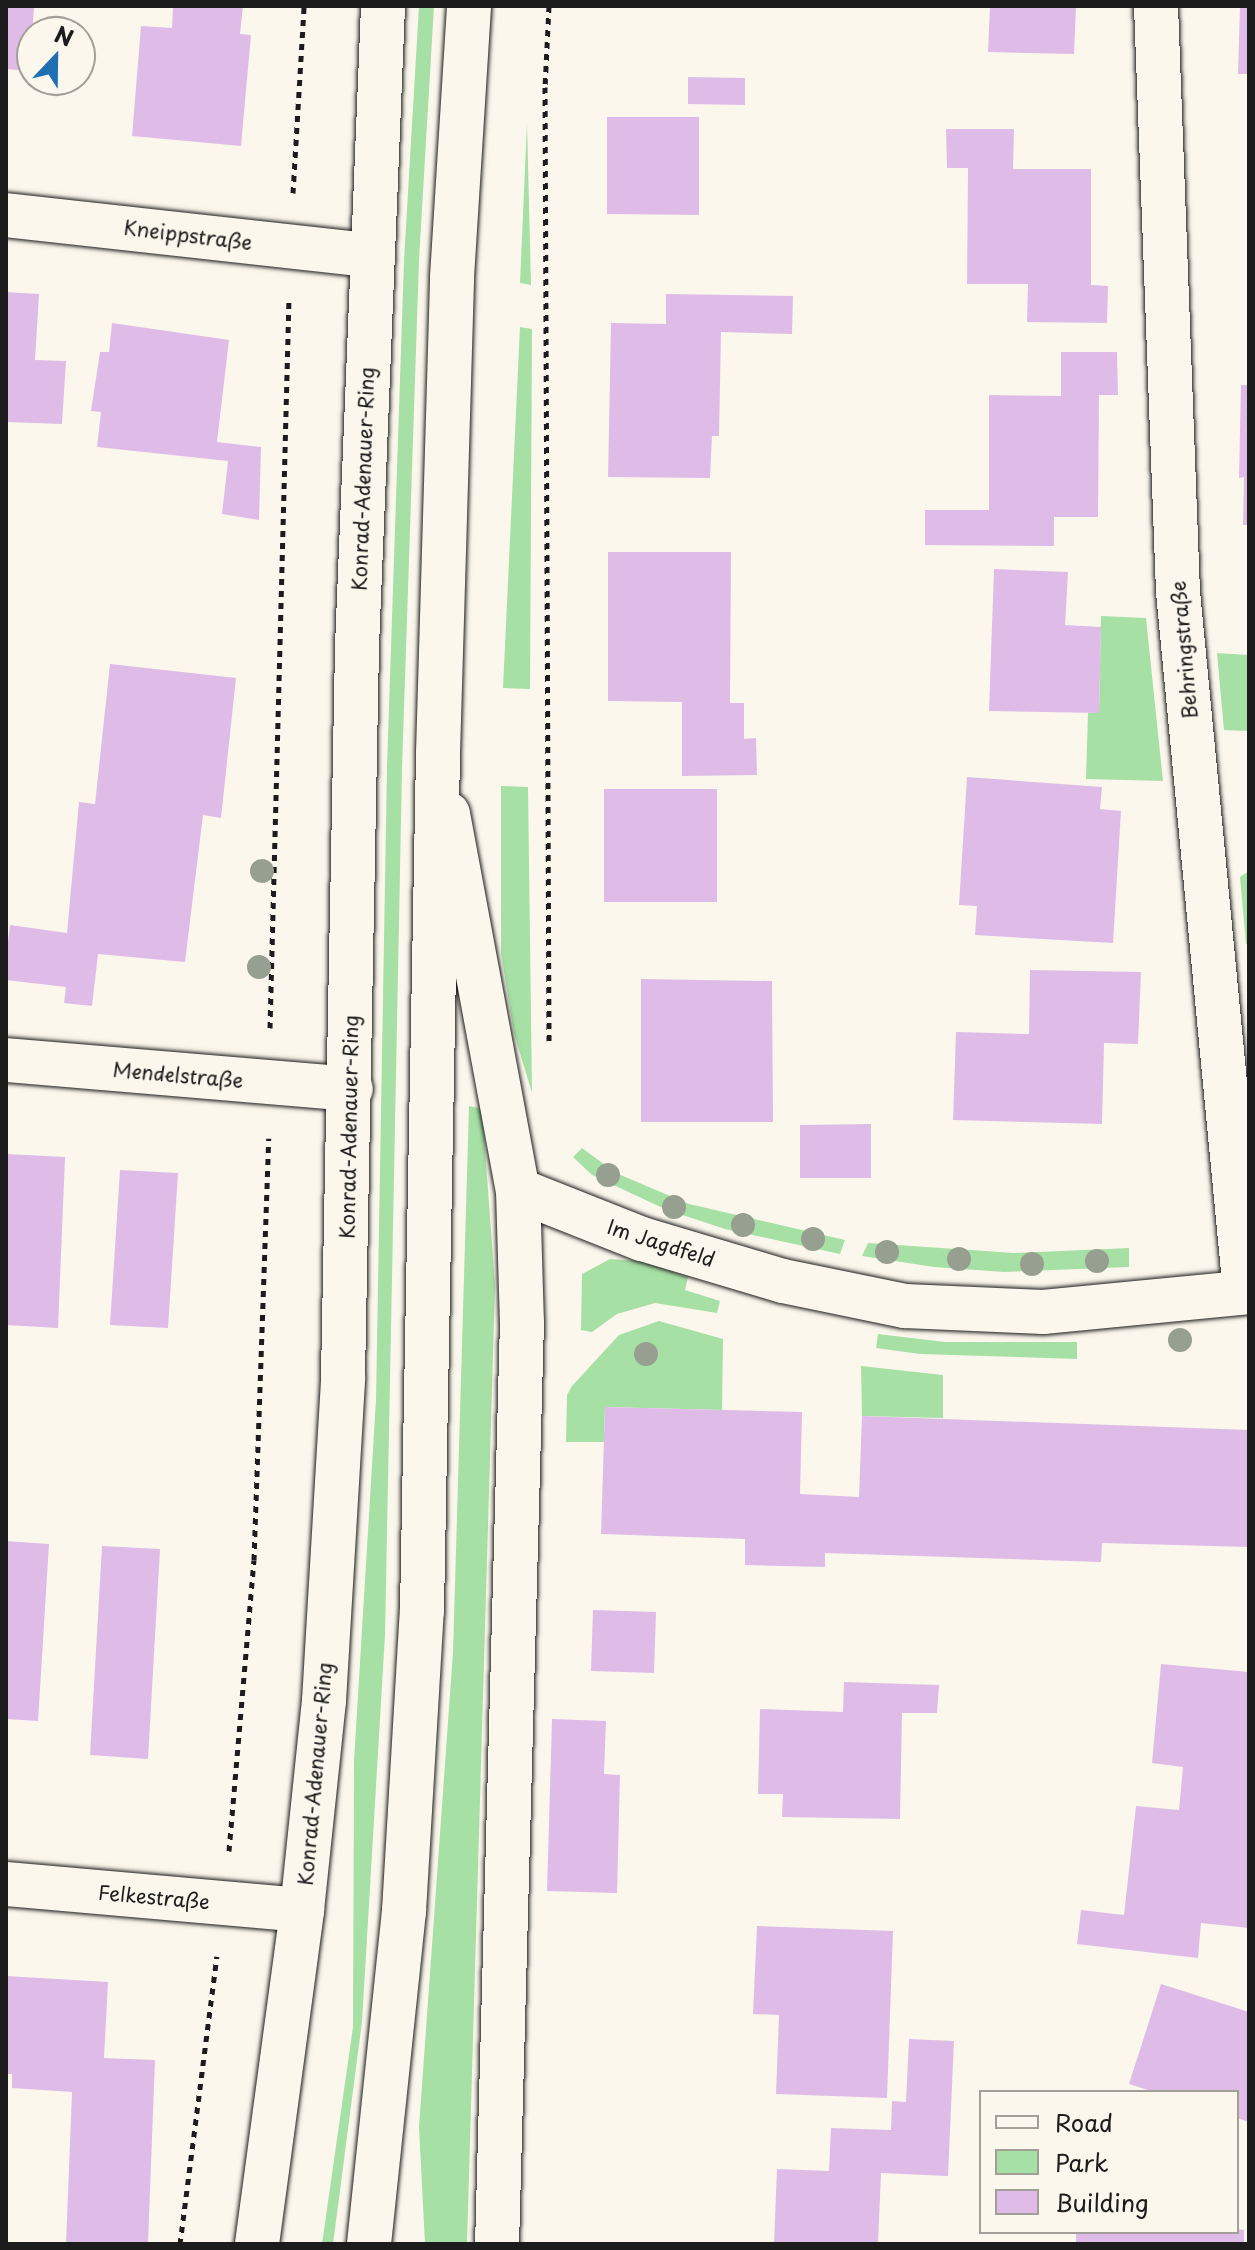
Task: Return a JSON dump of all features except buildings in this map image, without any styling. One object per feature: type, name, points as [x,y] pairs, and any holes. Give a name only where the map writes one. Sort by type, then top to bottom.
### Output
[{"type":"street","name":"Konrad-Adenauer-Ring","points":[[257,2244],[302,1910],[324,1701],[341,1408],[370,255],[383,6]]},
{"type":"street","points":[[369,2244],[404,1911],[422,1611],[438,753],[452,277],[469,6]]},
{"type":"street","name":"Behringstraße","points":[[1156,6],[1178,592],[1247,1292]]},
{"type":"street","name":"Kneippstraße","points":[[6,215],[370,255]]},
{"type":"street","points":[[438,753],[518,1190],[522,1322],[497,2244]]},
{"type":"street","name":"Mendelstraße","points":[[6,1060],[351,1089]]},
{"type":"street","name":"Im Jagdfeld","points":[[518,1190],[642,1239],[783,1281],[905,1306],[1043,1312],[1247,1292]]},
{"type":"street","name":"Felkestraße","points":[[6,1884],[302,1910]]},
{"type":"path","points":[[294,177],[304,6]]},
{"type":"path","points":[[549,6],[545,87],[550,1058]]},
{"type":"path","points":[[270,1023],[289,306]]},
{"type":"path","points":[[231,1838],[254,1560],[269,1148]]},
{"type":"path","points":[[180,2244],[217,1963]]},
{"type":"green space","points":[[419,6],[434,6],[419,260],[402,769],[385,1635],[362,2022],[333,2244],[322,2244],[353,2027],[354,1761],[376,1400],[387,767],[404,260]]},
{"type":"green space","points":[[527,123],[531,285],[520,283]]},
{"type":"green space","points":[[520,327],[532,329],[530,689],[503,688]]},
{"type":"green space","points":[[1101,616],[1146,618],[1163,781],[1086,779],[1088,713],[1099,713]]},
{"type":"green space","points":[[1217,653],[1249,655],[1249,731],[1224,730]]},
{"type":"green space","points":[[501,786],[528,787],[532,1093],[514,1033],[501,953]]},
{"type":"green space","points":[[1249,871],[1249,943],[1246,944],[1240,877]]},
{"type":"green space","points":[[469,1106],[482,1109],[495,1285],[467,2244],[425,2244],[419,2127],[453,1652]]},
{"type":"green space","points":[[582,1148],[616,1173],[689,1204],[845,1240],[840,1254],[725,1229],[667,1210],[592,1175],[573,1157]]},
{"type":"green space","points":[[868,1243],[1014,1253],[1129,1248],[1129,1267],[1004,1272],[934,1267],[862,1256]]},
{"type":"green space","points":[[610,1259],[640,1261],[688,1277],[685,1290],[720,1301],[717,1313],[655,1303],[617,1314],[592,1332],[581,1330],[582,1274]]},
{"type":"green space","points":[[659,1321],[723,1339],[722,1410],[605,1407],[604,1442],[566,1442],[567,1395],[572,1386],[619,1335]]},
{"type":"green space","points":[[878,1334],[945,1342],[1077,1342],[1077,1359],[920,1354],[876,1348]]},
{"type":"green space","points":[[861,1366],[943,1375],[943,1418],[862,1416]]}]
